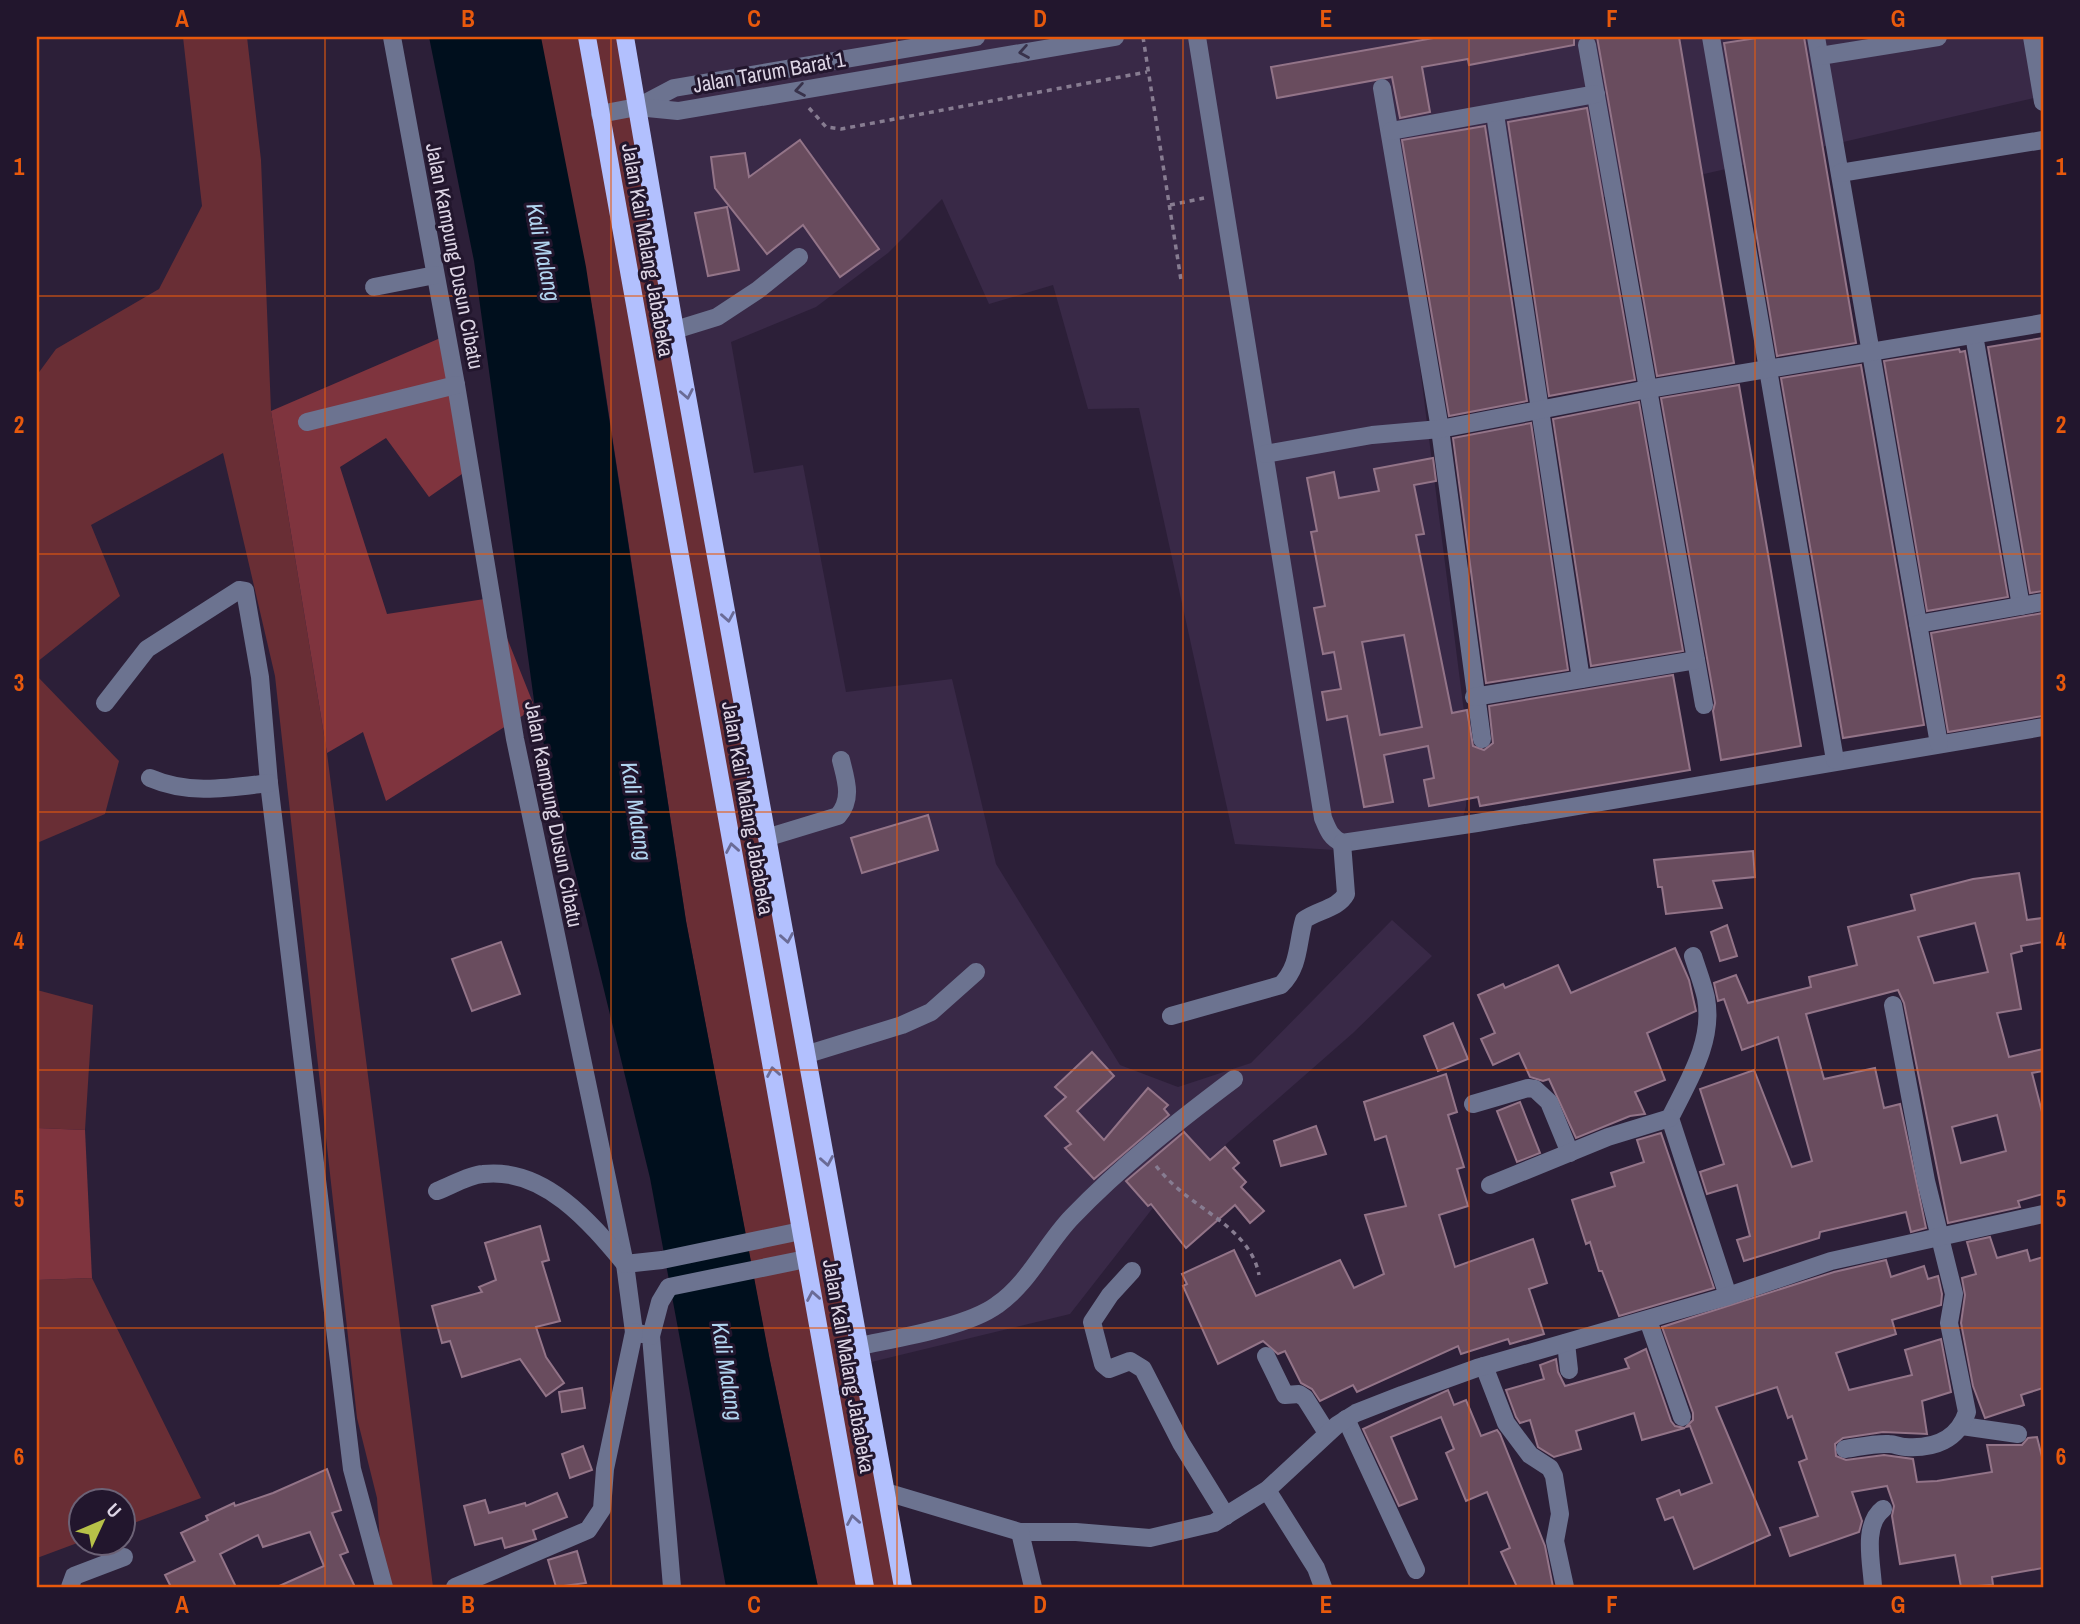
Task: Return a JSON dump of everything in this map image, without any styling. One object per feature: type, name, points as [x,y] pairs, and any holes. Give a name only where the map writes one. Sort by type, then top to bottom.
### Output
[{"type":"main road","name":"Jalan Kali Malang Jababeka","points":[[587,37],[865,1587]]},
{"type":"main road","name":"Jalan Kali Malang Jababeka","points":[[625,37],[675,330],[904,1587]]},
{"type":"street","name":"Jalan Kampung Dusun Cibatu","points":[[391,37],[456,385],[515,739],[642,1334],[672,1587]]},
{"type":"street","name":"Jalan Tarum Barat 1","points":[[638,107],[674,88],[870,46],[976,37]]},
{"type":"street","name":"Jalan Tarum Barat 1","points":[[600,114],[638,107],[678,111],[1115,37]]},
{"type":"street","points":[[1197,37],[1323,818],[1329,834],[1342,843],[1491,821],[1835,760],[2043,727]]},
{"type":"street","points":[[1711,37],[1835,760]]},
{"type":"street","points":[[1816,37],[1939,744]]},
{"type":"street","points":[[1820,56],[1938,37]]},
{"type":"street","points":[[2032,37],[2043,102]]},
{"type":"street","points":[[1587,45],[1704,705]]},
{"type":"street","points":[[1382,88],[1440,429],[1474,697],[1482,739]]},
{"type":"street","points":[[1391,131],[1596,94]]},
{"type":"street","points":[[1495,114],[1542,408],[1581,679]]},
{"type":"street","points":[[1840,173],[2043,140]]},
{"type":"street","points":[[675,330],[717,317],[799,257]]},
{"type":"street","points":[[374,287],[435,275]]},
{"type":"street","points":[[1265,454],[1372,435],[1440,429],[1648,389],[2043,323]]},
{"type":"street","points":[[1974,335],[2021,606]]},
{"type":"street","points":[[307,422],[456,385]]},
{"type":"street","points":[[105,703],[147,649],[239,590],[245,591],[260,677],[269,783],[352,1469],[384,1587]]},
{"type":"street","points":[[1918,624],[2043,602]]},
{"type":"street","points":[[1474,697],[1696,660]]},
{"type":"street","points":[[769,836],[838,816],[845,808],[848,790],[841,760]]},
{"type":"street","points":[[150,778],[183,789],[269,783]]},
{"type":"street","points":[[1171,1016],[1281,985],[1291,975],[1297,959],[1304,920],[1317,910],[1342,901],[1346,894],[1342,843]]},
{"type":"street","points":[[1693,956],[1706,1000],[1706,1035],[1700,1056],[1670,1118],[1728,1296]]},
{"type":"street","points":[[808,1054],[902,1025],[931,1012],[976,972]]},
{"type":"street","points":[[1844,1449],[1892,1443],[1901,1447],[1924,1448],[1950,1440],[1962,1426],[1967,1412],[1949,1323],[1954,1294],[1926,1181],[1893,1005]]},
{"type":"street","points":[[860,1346],[971,1318],[996,1307],[1020,1286],[1072,1217],[1177,1122],[1234,1079]]},
{"type":"street","points":[[1473,1104],[1535,1088],[1549,1102],[1570,1153]]},
{"type":"street","points":[[1490,1185],[1670,1118]]},
{"type":"street","points":[[437,1191],[482,1173],[514,1175],[570,1204],[625,1264],[662,1260],[801,1231]]},
{"type":"street","points":[[886,1492],[1020,1532],[1076,1532],[1150,1538],[1214,1523],[1267,1490],[1327,1433],[1346,1419],[1484,1366],[1728,1296],[1831,1261],[2043,1214]]},
{"type":"street","points":[[455,1587],[588,1530],[597,1521],[606,1469],[642,1334],[669,1287],[806,1259]]},
{"type":"street","points":[[1132,1270],[1110,1295],[1092,1322],[1103,1364],[1109,1369],[1130,1361],[1143,1369],[1181,1443],[1226,1516]]},
{"type":"street","points":[[1648,1320],[1682,1417]]},
{"type":"street","points":[[1566,1343],[1569,1370]]},
{"type":"street","points":[[1266,1356],[1280,1390],[1285,1395],[1299,1394],[1305,1398],[1327,1433]]},
{"type":"street","points":[[1484,1366],[1506,1423],[1530,1455],[1550,1468],[1554,1476],[1560,1514],[1555,1541],[1565,1587]]},
{"type":"street","points":[[1346,1419],[1416,1570]]},
{"type":"street","points":[[1962,1426],[2018,1434]]},
{"type":"street","points":[[1267,1490],[1316,1568],[1323,1587]]},
{"type":"street","points":[[1873,1587],[1870,1535],[1874,1521],[1883,1509]]},
{"type":"street","points":[[1020,1532],[1033,1587]]},
{"type":"street","points":[[70,1587],[74,1576],[121,1558]]},
{"type":"path","points":[[1143,37],[1181,280]]},
{"type":"path","points":[[800,90],[815,118],[826,127],[841,129],[1147,72]]},
{"type":"path","points":[[1170,205],[1223,195]]},
{"type":"path","points":[[1168,1180],[1242,1239],[1253,1254],[1259,1275]]},
{"type":"shaded area","points":[[183,37],[247,37],[261,160],[271,411],[327,753],[433,1587],[383,1587],[377,1498],[357,1418],[275,676],[223,453],[91,525],[120,596],[37,662],[37,375],[56,349],[159,289],[202,206]]},
{"type":"shaded area","points":[[539,37],[625,37],[903,1587],[818,1587],[766,1342],[686,921],[595,323]]},
{"type":"shaded area","points":[[624,37],[2043,37],[2043,96],[1404,243],[1468,743],[1466,806],[1459,832],[1335,850],[1235,844],[1139,408],[1088,409],[1053,285],[989,304],[942,199],[888,253],[816,307],[731,342],[754,473],[803,465],[846,692],[952,679],[996,864],[1120,1065],[1178,1087],[1251,1063],[1392,920],[1432,956],[1353,1033],[1152,1209],[1070,1314],[863,1364]]},
{"type":"shaded area","points":[[445,336],[472,467],[429,497],[386,438],[340,467],[387,614],[491,598],[535,708],[386,801],[363,732],[327,753],[271,411]]},
{"type":"shaded area","points":[[37,676],[119,761],[105,814],[37,843]]},
{"type":"shaded area","points":[[37,990],[93,1005],[85,1130],[37,1128]]},
{"type":"shaded area","points":[[37,1128],[85,1130],[92,1278],[37,1280]]},
{"type":"shaded area","points":[[92,1278],[201,1498],[136,1522],[136,1488],[66,1488],[66,1547],[37,1558],[37,1280]]},
{"type":"water","name":"Kali Malang","points":[[429,37],[541,37],[586,267],[686,921],[770,1361],[818,1587],[726,1587],[650,1178],[535,708],[474,261]]},
{"type":"building","points":[[1439,37],[1574,37],[1574,45],[1469,65],[1468,59],[1422,67],[1430,112],[1400,118],[1392,77],[1277,98],[1271,67]]},
{"type":"building","points":[[1597,37],[1679,37],[1734,363],[1657,376]]},
{"type":"building","points":[[1763,37],[1804,37],[1856,343],[1777,356],[1724,43]]},
{"type":"building","points":[[1587,108],[1635,380],[1549,396],[1508,122]]},
{"type":"building","points":[[1485,126],[1527,401],[1449,416],[1402,140]]},
{"type":"building","points":[[800,140],[879,249],[840,277],[803,225],[767,254],[715,188],[711,157],[745,153],[749,177]]},
{"type":"building","points":[[727,207],[739,270],[708,276],[695,213]]},
{"type":"building","points":[[2043,338],[2043,591],[2030,593],[1988,347]]},
{"type":"building","points":[[1959,349],[1960,352],[1965,351],[2008,597],[1927,611],[1884,361]]},
{"type":"building","points":[[1861,365],[1924,725],[1843,738],[1781,378]]},
{"type":"building","points":[[1739,385],[1801,746],[1721,760],[1713,711],[1715,703],[1661,398]]},
{"type":"building","points":[[1639,402],[1683,651],[1591,666],[1553,419]]},
{"type":"building","points":[[1531,423],[1568,670],[1486,683],[1453,438]]},
{"type":"building","points":[[1433,458],[1436,481],[1414,485],[1424,534],[1416,535],[1452,713],[1467,710],[1473,746],[1484,750],[1493,743],[1489,706],[1673,675],[1690,770],[1480,806],[1478,797],[1429,806],[1424,780],[1434,778],[1428,746],[1384,755],[1393,802],[1364,807],[1347,716],[1327,720],[1322,692],[1341,689],[1334,652],[1323,654],[1314,608],[1325,606],[1311,532],[1317,531],[1307,478],[1334,472],[1339,498],[1379,491],[1374,469]],"holes":[[[1404,635],[1422,727],[1380,735],[1362,642]]]},
{"type":"building","points":[[2043,613],[2043,716],[1948,732],[1931,633]]},
{"type":"building","points":[[928,815],[938,850],[862,873],[851,838]]},
{"type":"building","points":[[1753,851],[1755,877],[1713,881],[1722,908],[1666,914],[1654,860]]},
{"type":"building","points":[[2019,873],[2027,920],[2043,918],[2043,942],[2021,946],[2022,951],[2011,954],[2021,1009],[1997,1013],[2009,1057],[2043,1049],[2043,1071],[2032,1073],[2043,1116],[2043,1194],[2018,1201],[2020,1207],[1948,1223],[1904,1003],[1898,990],[1806,1014],[1824,1079],[1875,1068],[1884,1108],[1900,1104],[1926,1228],[1911,1232],[1906,1212],[1820,1232],[1819,1238],[1744,1261],[1737,1240],[1750,1236],[1737,1185],[1707,1194],[1700,1172],[1724,1164],[1700,1089],[1754,1070],[1792,1167],[1812,1161],[1778,1037],[1742,1050],[1724,999],[1718,1001],[1714,983],[1736,975],[1748,1003],[1811,987],[1809,977],[1857,965],[1848,927],[1915,910],[1911,895],[1973,879]],"holes":[[[1975,923],[1988,972],[1934,983],[1918,937]],[[1997,1115],[2006,1151],[1961,1163],[1952,1127]]]},
{"type":"building","points":[[1727,925],[1737,956],[1720,961],[1711,932]]},
{"type":"building","points":[[501,942],[520,994],[472,1011],[452,959]]},
{"type":"building","points":[[1675,948],[1689,980],[1696,1011],[1647,1033],[1665,1080],[1635,1092],[1645,1114],[1630,1116],[1576,1138],[1549,1079],[1543,1081],[1530,1077],[1519,1053],[1493,1065],[1481,1039],[1495,1033],[1478,995],[1503,984],[1505,988],[1558,965],[1571,993]]},
{"type":"building","points":[[1453,1023],[1468,1059],[1438,1071],[1424,1036]]},
{"type":"building","points":[[1092,1052],[1114,1076],[1077,1111],[1104,1140],[1148,1088],[1168,1105],[1164,1109],[1169,1115],[1094,1179],[1065,1148],[1071,1144],[1045,1116],[1066,1097],[1055,1087]]},
{"type":"building","points":[[1446,1074],[1457,1112],[1448,1115],[1464,1167],[1457,1169],[1468,1206],[1439,1215],[1455,1267],[1533,1239],[1547,1283],[1529,1289],[1544,1334],[1510,1344],[1508,1339],[1461,1354],[1458,1346],[1357,1392],[1353,1385],[1320,1401],[1312,1389],[1301,1383],[1285,1351],[1278,1354],[1263,1341],[1218,1364],[1183,1286],[1187,1284],[1182,1274],[1234,1250],[1256,1296],[1340,1260],[1354,1288],[1384,1274],[1365,1215],[1406,1206],[1386,1136],[1375,1140],[1364,1102]]},
{"type":"building","points":[[1520,1102],[1540,1153],[1517,1162],[1497,1111]]},
{"type":"building","points":[[1316,1126],[1326,1154],[1281,1166],[1274,1141]]},
{"type":"building","points":[[1184,1132],[1210,1160],[1225,1147],[1239,1163],[1233,1168],[1246,1182],[1241,1187],[1264,1211],[1250,1223],[1235,1205],[1186,1248],[1151,1204],[1148,1206],[1126,1181]]},
{"type":"building","points":[[1661,1133],[1714,1288],[1619,1316],[1602,1271],[1599,1271],[1590,1242],[1586,1244],[1572,1200],[1615,1186],[1611,1173],[1644,1162],[1637,1140]]},
{"type":"building","points":[[540,1226],[549,1260],[542,1262],[560,1321],[536,1327],[546,1357],[564,1383],[546,1396],[520,1359],[462,1377],[450,1341],[442,1343],[432,1306],[482,1292],[479,1287],[496,1280],[485,1243]]},
{"type":"building","points":[[1990,1237],[1997,1258],[2027,1250],[2030,1261],[2043,1257],[2043,1388],[2021,1395],[2024,1405],[1985,1418],[1973,1386],[1961,1323],[1965,1295],[1962,1278],[1976,1274],[1967,1242]]},
{"type":"building","points":[[1886,1260],[1891,1277],[1924,1266],[1928,1279],[1938,1276],[1942,1294],[1941,1305],[1892,1320],[1896,1334],[1836,1353],[1849,1390],[1912,1375],[1905,1350],[1941,1339],[1951,1392],[1922,1401],[1927,1434],[1883,1432],[1843,1438],[1835,1444],[1836,1456],[1846,1460],[1884,1455],[1913,1459],[1917,1482],[1937,1481],[1992,1472],[1987,1445],[2022,1445],[2028,1438],[2037,1437],[2043,1461],[2043,1568],[1992,1577],[1993,1585],[1961,1587],[1955,1555],[1900,1564],[1892,1516],[1894,1506],[1887,1486],[1852,1492],[1862,1521],[1859,1532],[1790,1556],[1780,1528],[1818,1516],[1799,1462],[1807,1459],[1792,1416],[1788,1418],[1777,1387],[1716,1407],[1770,1535],[1694,1569],[1673,1517],[1665,1520],[1657,1499],[1679,1490],[1681,1495],[1712,1483],[1690,1426],[1686,1427],[1693,1420],[1693,1413],[1662,1327],[1834,1272]]},
{"type":"building","points":[[1646,1349],[1671,1421],[1675,1426],[1685,1428],[1642,1440],[1634,1413],[1576,1431],[1581,1449],[1554,1457],[1538,1447],[1530,1420],[1520,1423],[1516,1417],[1506,1390],[1544,1379],[1540,1365],[1556,1359],[1558,1372],[1565,1386],[1629,1368],[1625,1359]]},
{"type":"building","points":[[582,1388],[585,1408],[562,1412],[559,1392]]},
{"type":"building","points":[[1448,1390],[1454,1405],[1466,1400],[1481,1436],[1497,1430],[1500,1434],[1545,1546],[1553,1587],[1517,1587],[1501,1552],[1510,1548],[1487,1492],[1466,1501],[1446,1453],[1454,1449],[1441,1417],[1391,1437],[1417,1499],[1399,1506],[1363,1429]]},
{"type":"building","points":[[583,1446],[592,1470],[570,1478],[562,1454]]},
{"type":"building","points":[[327,1469],[341,1510],[332,1513],[348,1552],[340,1555],[355,1587],[277,1587],[324,1566],[310,1532],[263,1547],[258,1535],[220,1554],[236,1587],[171,1587],[165,1575],[195,1561],[181,1533],[208,1520],[206,1516],[234,1503],[235,1506],[273,1493]]},
{"type":"building","points":[[557,1493],[567,1517],[533,1530],[536,1539],[505,1548],[502,1538],[475,1545],[464,1506],[485,1500],[489,1513],[525,1503],[526,1506]]},
{"type":"building","points":[[577,1551],[586,1583],[556,1587],[548,1560]]}]
